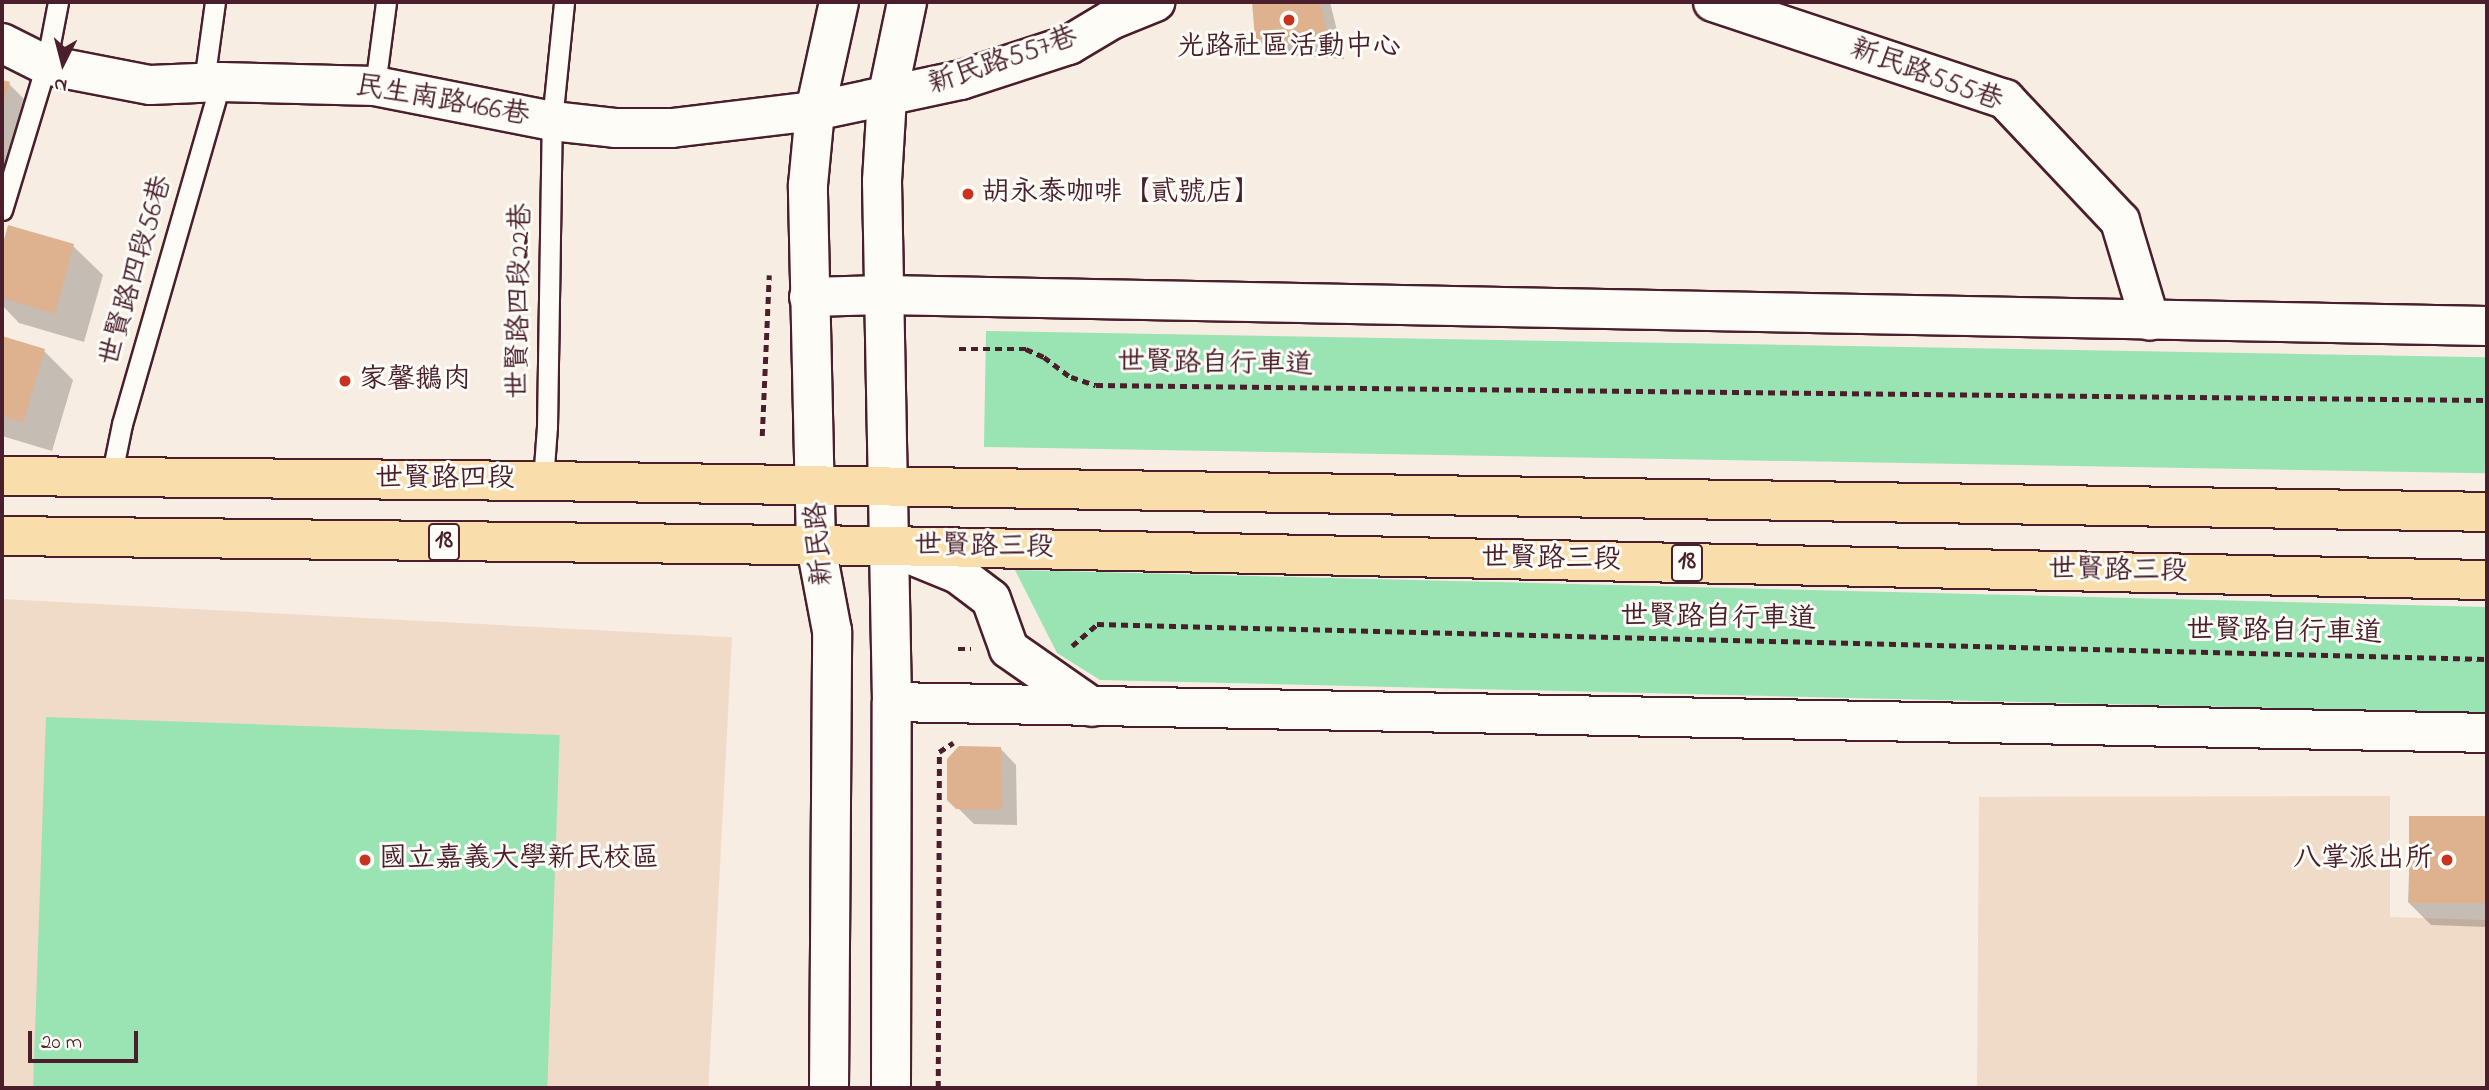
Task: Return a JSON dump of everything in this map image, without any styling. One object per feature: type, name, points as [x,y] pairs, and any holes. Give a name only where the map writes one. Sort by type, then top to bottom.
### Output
[{"type":"main road","name":"世賢路四段","points":[[2,476],[888,486]]},
{"type":"main road","name":"18","points":[[888,486],[2487,512]]},
{"type":"main road","name":"18","points":[[2,536],[887,546]]},
{"type":"main road","name":"世賢路三段","points":[[887,546],[2487,580]]},
{"type":"street","name":"新民路","points":[[829,1088],[832,631],[816,546],[808,185],[815,111],[839,2]]},
{"type":"street","points":[[891,1088],[892,702],[882,181],[887,98],[906,2]]},
{"type":"street","name":"新民路557巷","points":[[887,98],[961,80],[1069,46],[1111,20],[1155,2]]},
{"type":"street","name":"新民路555巷","points":[[1713,2],[2005,99],[2120,221],[2150,321]]},
{"type":"street","name":"民生南路466巷","points":[[2,43],[47,65],[150,85],[213,82],[375,86],[552,121],[615,128],[672,128],[815,111],[887,98]]},
{"type":"street","points":[[809,297],[884,295],[2487,326]]},
{"type":"street","name":"世賢路三段","points":[[887,546],[958,574],[991,599],[1009,649]]},
{"type":"street","points":[[1009,649],[1092,707]]},
{"type":"street","points":[[892,702],[2487,733]]},
{"type":"lane","points":[[2,209],[47,65],[58,2]]},
{"type":"lane","name":"世賢路四段56巷","points":[[111,478],[122,424],[213,82],[215,2]]},
{"type":"lane","points":[[375,86],[386,2]]},
{"type":"lane","name":"世賢路四段22巷","points":[[543,481],[547,426],[552,121],[564,2]]},
{"type":"path","points":[[762,436],[769,274]]},
{"type":"path","name":"世賢路自行車道","points":[[960,349],[1026,349],[1044,357],[1071,377],[1096,385],[2487,400]]},
{"type":"path","name":"世賢路自行車道","points":[[1065,652],[1097,624],[2487,659]]},
{"type":"path","points":[[958,649],[1009,649]]},
{"type":"path","points":[[938,1088],[939,752],[957,740]]},
{"type":"shaded area","name":"國立嘉義大學新民校區","points":[[2,599],[732,637],[708,1088],[2,1088]]},
{"type":"shaded area","points":[[2390,796],[2390,917],[2487,920],[2487,1088],[1977,1088],[1979,797]]},
{"type":"green space","points":[[986,331],[2487,357],[2485,473],[984,447]]},
{"type":"green space","points":[[1015,570],[2487,607],[2487,713],[1100,680],[1057,653]]},
{"type":"green space","points":[[46,717],[560,735],[547,1088],[33,1088]]},
{"type":"building","name":"光路社區活動中心","points":[[1252,2],[1320,2],[1330,44],[1255,39]]},
{"type":"building","points":[[2,80],[10,82],[2,108]]},
{"type":"building","points":[[8,225],[74,244],[55,314],[2,298],[2,247]]},
{"type":"building","points":[[2,336],[45,349],[23,423],[2,416]]},
{"type":"building","points":[[959,746],[1001,747],[1002,810],[956,809],[947,800],[947,759]]},
{"type":"building","name":"八掌派出所","points":[[2409,816],[2487,816],[2487,903],[2409,903]]},
{"type":"place","name":"光路社區活動中心","points":[[1289,20]]},
{"type":"place","name":"胡永泰咖啡【貳號店】","points":[[968,194]]},
{"type":"place","name":"家馨鵝肉","points":[[345,381]]},
{"type":"place","name":"國立嘉義大學新民校區","points":[[365,860]]},
{"type":"place","name":"八掌派出所","points":[[2447,860]]}]
